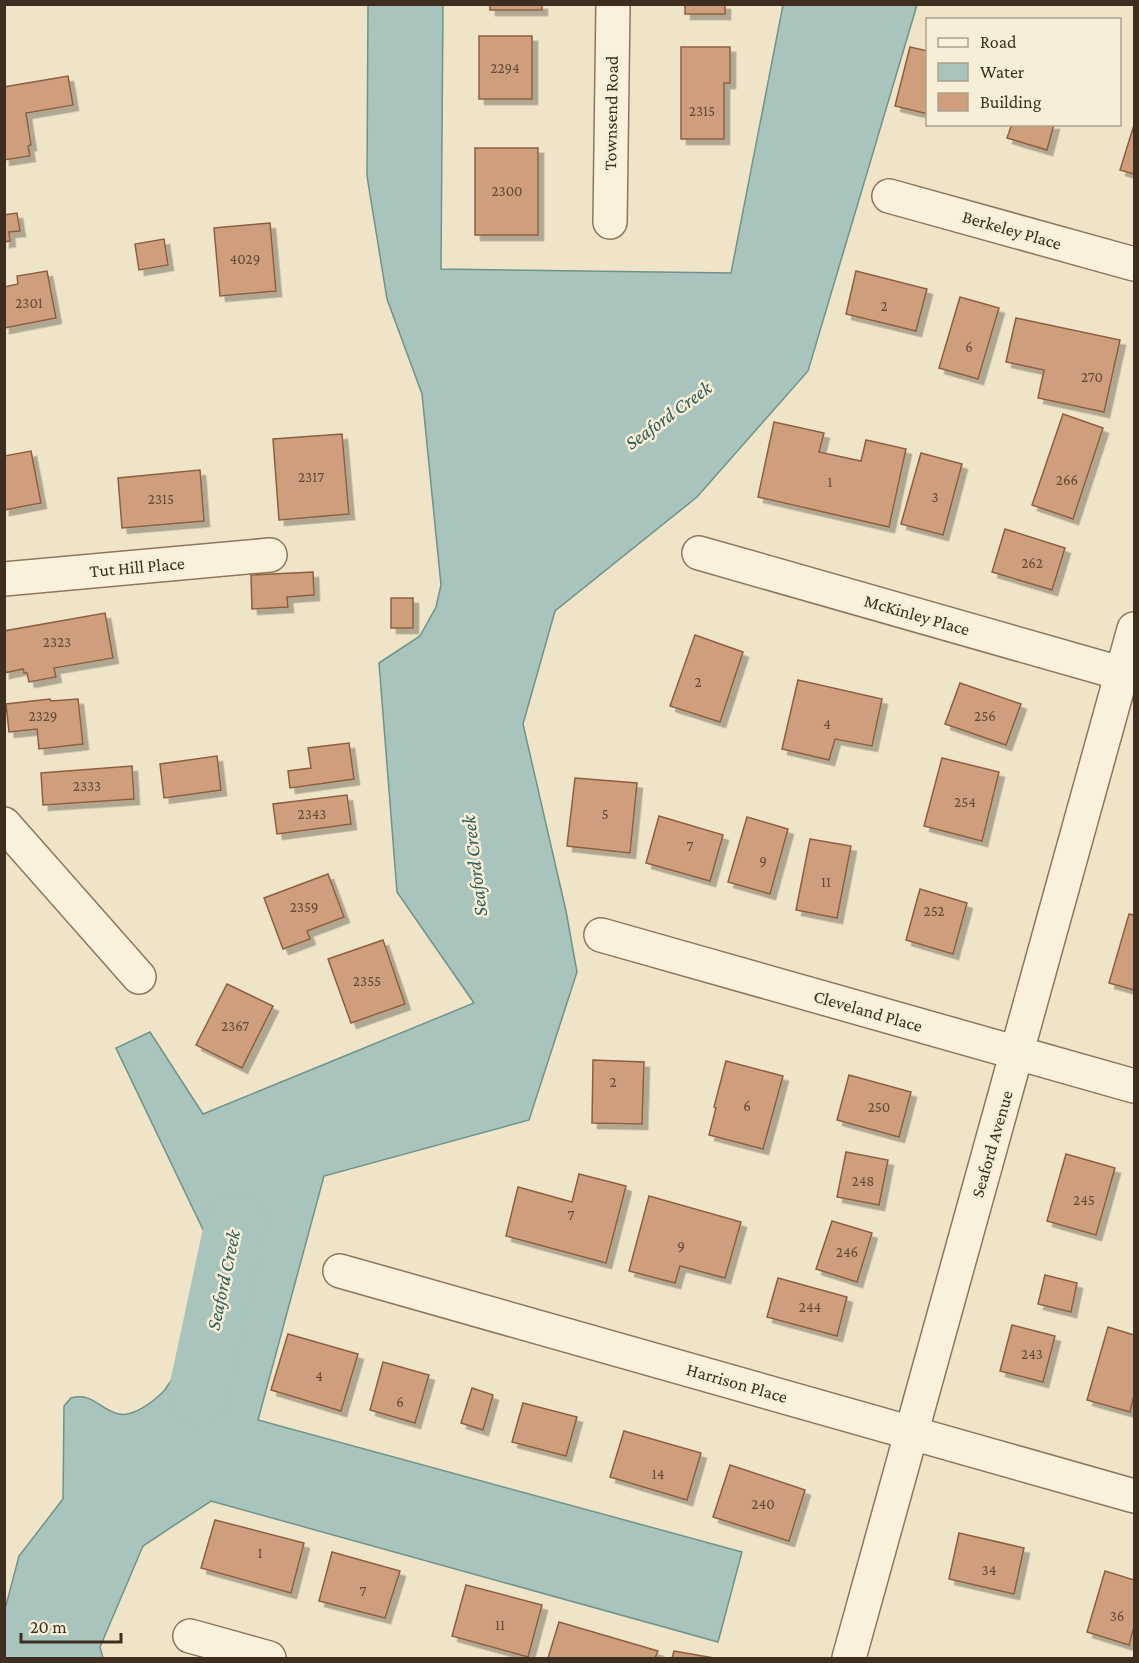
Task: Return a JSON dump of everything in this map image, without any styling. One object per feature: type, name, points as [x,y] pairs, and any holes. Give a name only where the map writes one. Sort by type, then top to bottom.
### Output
[{"type":"street","name":"Townsend Road","points":[[610,222],[613,4]]},
{"type":"street","name":"Berkeley Place","points":[[889,196],[1134,264]]},
{"type":"street","name":"McKinley Place","points":[[699,553],[1128,675]]},
{"type":"street","name":"Tut Hill Place","points":[[4,579],[270,555]]},
{"type":"street","name":"Seaford Avenue","points":[[849,1659],[1017,1053],[1128,675],[1134,629]]},
{"type":"street","points":[[4,824],[139,977]]},
{"type":"street","name":"Cleveland Place","points":[[601,935],[1134,1086]]},
{"type":"street","name":"Harrison Place","points":[[340,1271],[1134,1496]]},
{"type":"street","points":[[190,1636],[269,1659]]},
{"type":"water","points":[[368,5],[443,5],[441,269],[731,273],[783,5],[917,5],[808,371],[697,497],[555,611],[523,724],[566,911],[577,972],[529,1120],[324,1176],[258,1420],[742,1552],[718,1642],[211,1501],[143,1546],[100,1647],[103,1658],[5,1658],[5,1609],[19,1556],[63,1499],[64,1406],[71,1398],[85,1397],[119,1414],[131,1413],[143,1407],[164,1391],[219,1310],[207,1238],[116,1048],[150,1032],[203,1114],[474,1003],[397,892],[379,663],[420,636],[436,607],[441,585],[422,394],[387,299],[367,176]]},
{"type":"building","points":[[490,4],[542,4],[542,10],[490,10]]},
{"type":"building","points":[[685,4],[725,4],[725,14],[685,14]]},
{"type":"building","points":[[479,36],[532,36],[532,99],[479,99]]},
{"type":"building","points":[[681,47],[730,47],[730,83],[724,83],[724,139],[681,139]]},
{"type":"building","points":[[910,47],[926,51],[926,114],[895,106]]},
{"type":"building","points":[[68,76],[73,105],[26,113],[31,145],[28,146],[30,156],[4,160],[4,87]]},
{"type":"building","points":[[1134,125],[1134,174],[1120,170]]},
{"type":"building","points":[[1011,126],[1053,126],[1047,150],[1007,138]]},
{"type":"building","points":[[475,148],[538,148],[538,235],[475,235]]},
{"type":"building","points":[[17,213],[20,231],[9,232],[10,241],[4,242],[4,215]]},
{"type":"building","points":[[270,223],[276,291],[220,296],[214,228]]},
{"type":"building","points":[[164,239],[168,265],[139,270],[135,244]]},
{"type":"building","points":[[47,271],[56,318],[4,328],[4,287],[18,284],[17,276]]},
{"type":"building","points":[[856,271],[927,289],[916,331],[846,314]]},
{"type":"building","points":[[960,297],[999,308],[978,379],[939,368]]},
{"type":"building","points":[[1016,318],[1120,340],[1104,412],[1038,398],[1044,370],[1006,362]]},
{"type":"building","points":[[1063,414],[1103,428],[1073,519],[1032,505]]},
{"type":"building","points":[[774,422],[824,433],[819,452],[861,461],[866,440],[906,449],[889,527],[758,497]]},
{"type":"building","points":[[342,434],[349,514],[279,520],[273,439]]},
{"type":"building","points":[[31,451],[41,503],[4,510],[4,456]]},
{"type":"building","points":[[921,453],[962,464],[943,535],[901,524]]},
{"type":"building","points":[[200,470],[204,521],[122,528],[118,478]]},
{"type":"building","points":[[1005,529],[1065,548],[1052,590],[992,572]]},
{"type":"building","points":[[313,572],[314,595],[287,597],[288,607],[252,609],[251,575]]},
{"type":"building","points":[[391,598],[413,598],[413,628],[391,628]]},
{"type":"building","points":[[105,613],[113,658],[54,668],[56,677],[29,682],[27,673],[24,673],[23,669],[4,673],[4,631]]},
{"type":"building","points":[[695,635],[743,652],[720,722],[670,706]]},
{"type":"building","points":[[798,680],[882,699],[872,746],[835,739],[829,760],[782,749]]},
{"type":"building","points":[[960,683],[1021,704],[1006,745],[945,724]]},
{"type":"building","points":[[50,699],[51,701],[78,699],[83,744],[39,749],[37,729],[9,732],[6,704]]},
{"type":"building","points":[[349,743],[354,779],[290,788],[288,771],[311,768],[308,748]]},
{"type":"building","points":[[217,756],[221,790],[164,798],[160,764]]},
{"type":"building","points":[[942,758],[999,772],[982,841],[924,826]]},
{"type":"building","points":[[132,766],[134,799],[43,805],[41,773]]},
{"type":"building","points":[[575,778],[637,783],[630,853],[567,846]]},
{"type":"building","points":[[347,795],[351,824],[277,834],[273,804]]},
{"type":"building","points":[[659,816],[723,835],[710,881],[646,863]]},
{"type":"building","points":[[747,817],[788,829],[770,894],[728,882]]},
{"type":"building","points":[[810,839],[851,846],[837,918],[796,910]]},
{"type":"building","points":[[328,874],[344,917],[307,931],[310,939],[283,949],[264,898]]},
{"type":"building","points":[[920,889],[967,903],[953,954],[906,940]]},
{"type":"building","points":[[1129,914],[1134,915],[1134,990],[1109,983]]},
{"type":"building","points":[[383,940],[405,1004],[351,1023],[328,959]]},
{"type":"building","points":[[227,984],[273,1006],[242,1068],[196,1045]]},
{"type":"building","points":[[593,1060],[644,1062],[642,1124],[592,1123]]},
{"type":"building","points":[[726,1061],[783,1076],[763,1149],[709,1135]]},
{"type":"building","points":[[849,1075],[911,1092],[899,1137],[837,1120]]},
{"type":"building","points":[[846,1152],[888,1160],[879,1205],[837,1197]]},
{"type":"building","points":[[1066,1154],[1115,1168],[1096,1235],[1047,1221]]},
{"type":"building","points":[[579,1174],[626,1186],[606,1263],[506,1236],[518,1187],[572,1202]]},
{"type":"building","points":[[649,1196],[741,1222],[725,1278],[680,1266],[675,1283],[629,1271]]},
{"type":"building","points":[[832,1221],[872,1233],[857,1282],[816,1269]]},
{"type":"building","points":[[1045,1275],[1077,1283],[1071,1312],[1038,1304]]},
{"type":"building","points":[[778,1278],[847,1297],[837,1336],[767,1317]]},
{"type":"building","points":[[1012,1325],[1055,1336],[1043,1382],[1000,1371]]},
{"type":"building","points":[[1108,1327],[1134,1335],[1134,1395],[1130,1412],[1087,1400]]},
{"type":"building","points":[[288,1334],[358,1354],[341,1411],[271,1390]]},
{"type":"building","points":[[383,1362],[429,1375],[415,1423],[370,1410]]},
{"type":"building","points":[[472,1388],[493,1395],[483,1430],[461,1423]]},
{"type":"building","points":[[523,1403],[577,1417],[566,1456],[512,1442]]},
{"type":"building","points":[[624,1431],[701,1453],[687,1500],[610,1477]]},
{"type":"building","points":[[730,1465],[805,1490],[789,1541],[713,1517]]},
{"type":"building","points":[[215,1520],[304,1543],[291,1593],[201,1568]]},
{"type":"building","points":[[959,1533],[1024,1548],[1014,1594],[949,1579]]},
{"type":"building","points":[[332,1552],[400,1571],[385,1618],[319,1601]]},
{"type":"building","points":[[1105,1571],[1134,1580],[1134,1627],[1129,1645],[1087,1632]]},
{"type":"building","points":[[466,1585],[542,1605],[528,1657],[452,1636]]},
{"type":"building","points":[[559,1622],[658,1651],[655,1658],[548,1658]]},
{"type":"building","points":[[674,1651],[714,1658],[672,1658]]},
{"type":"waterway","name":"Seaford Creek","points":[[198,1395],[235,1222]]}]
